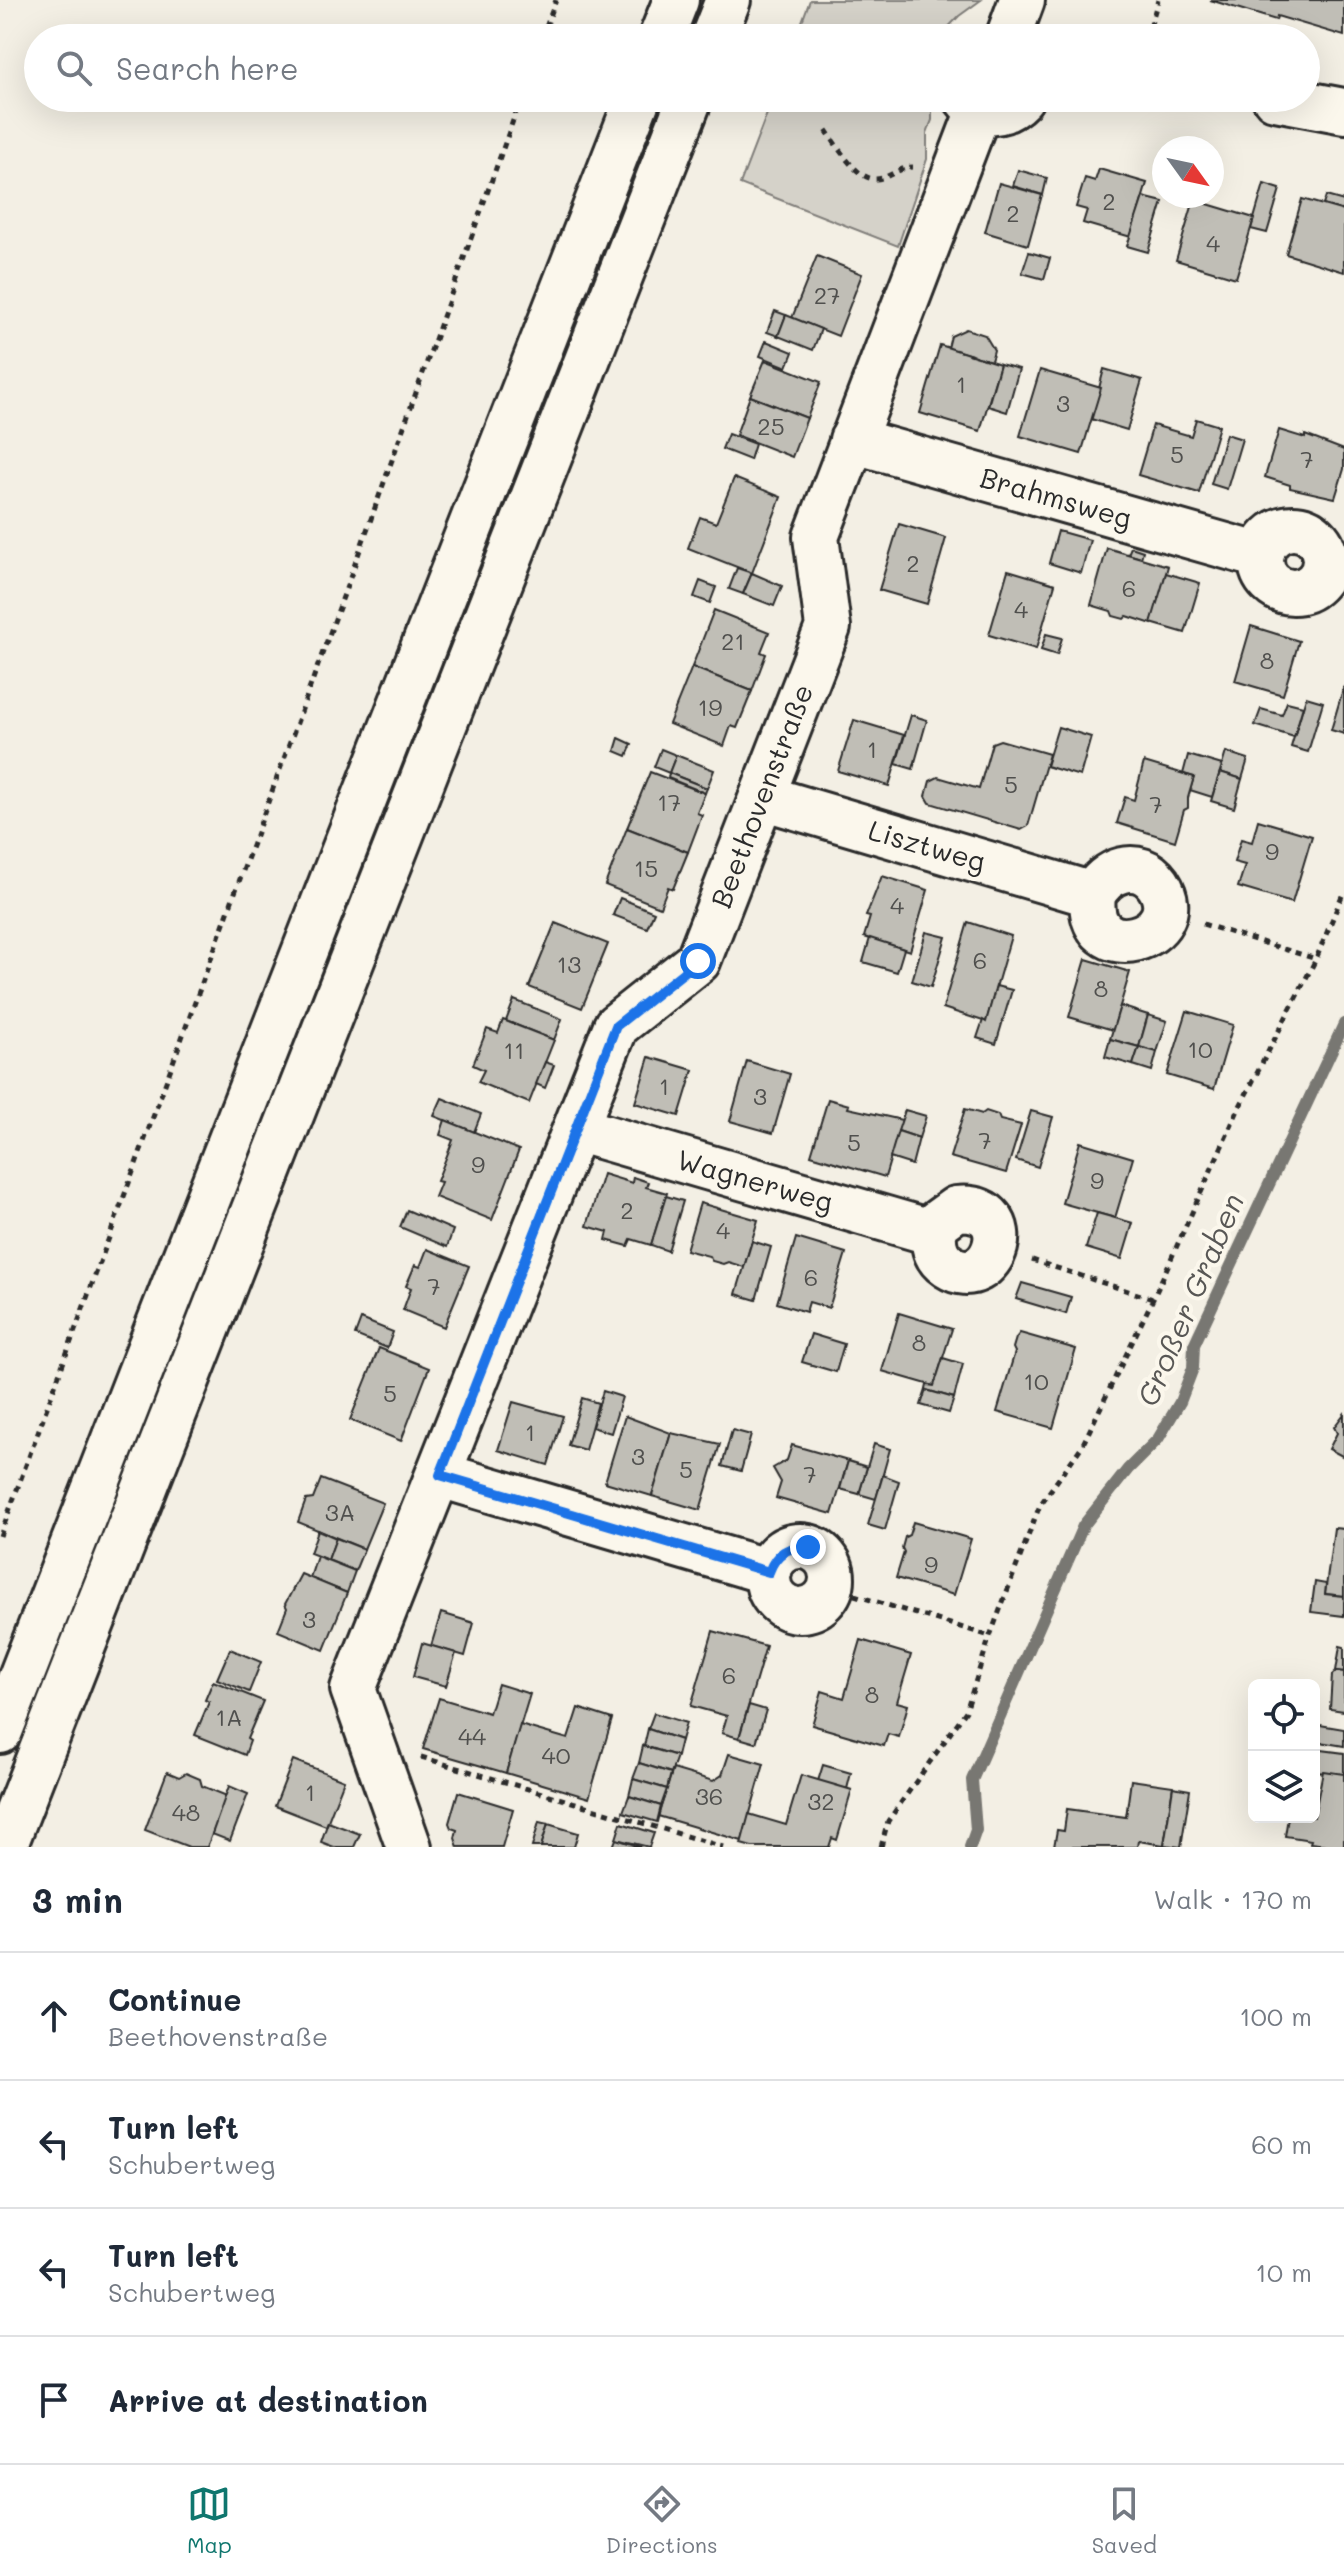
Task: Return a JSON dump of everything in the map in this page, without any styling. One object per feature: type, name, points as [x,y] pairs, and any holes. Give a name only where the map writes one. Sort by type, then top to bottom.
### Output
[{"type":"main road","points":[[667,24],[676,0]]},
{"type":"main road","points":[[719,24],[728,0]]},
{"type":"main road","points":[[1013,24],[1022,0]]},
{"type":"main road","points":[[1320,106],[1344,111]]},
{"type":"main road","points":[[0,1731],[633,112]]},
{"type":"main road","points":[[4,1847],[685,112]]},
{"type":"main road","name":"Beethovenstraße","points":[[409,1847],[353,1689],[616,1026],[698,961],[828,627],[816,537],[970,112]]},
{"type":"main road","name":"Brahmsweg","points":[[852,440],[1261,556],[1264,544],[1272,534],[1296,527],[1318,539],[1334,574]]},
{"type":"main road","name":"Lisztweg","points":[[762,797],[1093,895],[1099,882],[1110,874],[1123,869],[1138,870],[1150,876],[1160,887],[1164,912]]},
{"type":"main road","name":"Wagnerweg","points":[[576,1129],[934,1233],[933,1243],[937,1254],[953,1269],[974,1270],[984,1265],[995,1249]]},
{"type":"main road","points":[[440,1475],[769,1572],[773,1596],[793,1609],[805,1610],[816,1606],[826,1598],[831,1588]]},
{"type":"path","points":[[547,24],[556,0]]},
{"type":"path","points":[[1151,24],[1158,0]]},
{"type":"path","points":[[0,1536],[357,561],[516,112]]},
{"type":"path","points":[[826,130],[853,167],[867,177],[879,178],[902,167],[920,170]]},
{"type":"path","points":[[881,1847],[888,1821],[966,1711],[990,1636],[1040,1505],[1082,1446],[1153,1299],[1239,1108],[1316,959],[1344,891]]},
{"type":"path","points":[[1164,912],[1316,959]]},
{"type":"path","points":[[995,1249],[1153,1299]]},
{"type":"path","points":[[831,1588],[990,1636]]},
{"type":"path","points":[[372,1742],[723,1847]]},
{"type":"shaded area","points":[[810,0],[981,0],[951,24],[801,24]]},
{"type":"shaded area","points":[[768,112],[932,112],[927,133],[927,159],[898,246],[740,184]]},
{"type":"building","points":[[1210,0],[1344,0],[1344,36],[1320,29],[1320,24],[1304,24],[1277,16],[1276,20]]},
{"type":"building","points":[[1099,169],[1147,183],[1131,237],[1083,223],[1087,210],[1076,207],[1085,178],[1095,181]]},
{"type":"building","points":[[1018,170],[1047,178],[1043,195],[1013,186]]},
{"type":"building","points":[[999,183],[1042,195],[1028,245],[985,232]]},
{"type":"building","points":[[1264,184],[1280,189],[1267,233],[1251,229]]},
{"type":"building","points":[[1326,196],[1344,201],[1344,211],[1323,205]]},
{"type":"building","points":[[1143,197],[1152,199],[1152,208],[1161,208],[1148,252],[1127,246]]},
{"type":"building","points":[[1302,199],[1344,211],[1344,272],[1286,254]]},
{"type":"building","points":[[1192,208],[1221,208],[1254,218],[1236,278],[1176,260]]},
{"type":"building","points":[[1029,252],[1050,258],[1044,279],[1022,273]]},
{"type":"building","points":[[817,256],[862,274],[838,336],[792,318]]},
{"type":"building","points":[[775,311],[786,315],[778,336],[767,332]]},
{"type":"building","points":[[786,315],[821,329],[813,350],[778,336]]},
{"type":"building","points":[[966,329],[985,335],[994,350],[991,361],[948,348],[951,336]]},
{"type":"building","points":[[766,341],[793,352],[787,367],[760,356]]},
{"type":"building","points":[[940,345],[1000,364],[980,431],[920,413]]},
{"type":"building","points":[[765,360],[821,382],[807,418],[750,396]]},
{"type":"building","points":[[1000,364],[1019,369],[1007,412],[988,406]]},
{"type":"building","points":[[1104,369],[1142,380],[1127,430],[1091,419]]},
{"type":"building","points":[[1040,370],[1101,388],[1081,454],[1020,436]]},
{"type":"building","points":[[750,396],[807,418],[792,457],[736,435]]},
{"type":"building","points":[[1196,419],[1219,426],[1199,493],[1138,475],[1153,425],[1191,436]]},
{"type":"building","points":[[1279,430],[1305,438],[1305,435],[1344,450],[1344,469],[1335,498],[1290,488],[1290,485],[1265,477]]},
{"type":"building","points":[[728,434],[755,444],[750,460],[722,449]]},
{"type":"building","points":[[1226,434],[1242,439],[1227,489],[1211,484]]},
{"type":"building","points":[[734,478],[781,497],[752,573],[688,548],[700,517],[716,523]]},
{"type":"building","points":[[899,524],[946,538],[927,604],[879,590]]},
{"type":"building","points":[[1058,531],[1090,540],[1081,573],[1049,563]]},
{"type":"building","points":[[1131,547],[1143,551],[1141,558],[1128,554]]},
{"type":"building","points":[[1107,548],[1168,566],[1152,624],[1127,616],[1124,619],[1113,616],[1111,611],[1091,605]]},
{"type":"building","points":[[737,568],[752,573],[743,594],[729,589]]},
{"type":"building","points":[[1008,570],[1055,584],[1036,649],[989,635]]},
{"type":"building","points":[[752,573],[782,586],[774,606],[743,594]]},
{"type":"building","points":[[1166,573],[1200,583],[1185,633],[1151,623]]},
{"type":"building","points":[[700,581],[716,587],[710,603],[694,597]]},
{"type":"building","points":[[714,610],[769,632],[761,652],[766,654],[752,691],[692,667]]},
{"type":"building","points":[[1251,626],[1299,641],[1283,695],[1235,681]]},
{"type":"building","points":[[1046,634],[1062,638],[1057,655],[1041,650]]},
{"type":"building","points":[[692,667],[752,691],[737,728],[731,726],[724,746],[669,724]]},
{"type":"building","points":[[1344,686],[1344,734],[1331,730]]},
{"type":"building","points":[[1306,697],[1323,702],[1308,752],[1291,747]]},
{"type":"building","points":[[1287,702],[1303,706],[1294,737],[1255,725],[1261,709],[1282,715]]},
{"type":"building","points":[[911,715],[927,720],[913,769],[896,764]]},
{"type":"building","points":[[854,720],[904,735],[889,786],[838,771]]},
{"type":"building","points":[[1058,727],[1091,737],[1080,776],[1046,766]]},
{"type":"building","points":[[619,738],[632,744],[627,756],[615,751]]},
{"type":"building","points":[[1000,740],[1049,754],[1028,826],[1021,830],[930,803],[926,796],[930,781],[938,777],[979,789],[992,743]]},
{"type":"building","points":[[661,749],[676,755],[669,773],[654,767]]},
{"type":"building","points":[[1226,752],[1248,759],[1242,779],[1220,772]]},
{"type":"building","points":[[676,755],[714,770],[707,788],[669,773]]},
{"type":"building","points":[[1188,755],[1222,765],[1212,797],[1190,790],[1194,777],[1183,774]]},
{"type":"building","points":[[1144,762],[1194,777],[1188,808],[1184,810],[1175,841],[1117,823],[1125,797],[1134,800]]},
{"type":"building","points":[[650,772],[705,793],[697,813],[702,815],[688,852],[627,828]]},
{"type":"building","points":[[1220,772],[1242,779],[1234,808],[1211,801]]},
{"type":"building","points":[[669,773],[707,788],[705,793],[668,778]]},
{"type":"building","points":[[1258,820],[1312,836],[1292,903],[1238,887],[1245,865],[1234,862],[1241,839],[1252,842]]},
{"type":"building","points":[[627,828],[688,852],[673,889],[668,887],[660,907],[605,885]]},
{"type":"building","points":[[882,876],[928,890],[910,951],[864,937],[870,917],[866,916]]},
{"type":"building","points":[[620,898],[654,912],[647,928],[613,915]]},
{"type":"building","points":[[968,922],[1011,936],[986,1022],[943,1008]]},
{"type":"building","points":[[555,923],[608,944],[582,1008],[529,987]]},
{"type":"building","points":[[926,932],[946,937],[931,987],[912,981]]},
{"type":"building","points":[[870,938],[904,949],[897,972],[863,962]]},
{"type":"building","points":[[1086,959],[1130,972],[1113,1030],[1069,1017]]},
{"type":"building","points":[[996,986],[1012,990],[996,1044],[977,1038],[983,1020],[986,1022]]},
{"type":"building","points":[[514,1000],[562,1019],[554,1040],[506,1021]]},
{"type":"building","points":[[1120,1006],[1148,1015],[1139,1047],[1110,1039]]},
{"type":"building","points":[[1187,1011],[1233,1025],[1214,1089],[1167,1075]]},
{"type":"building","points":[[1148,1015],[1167,1021],[1157,1052],[1139,1047]]},
{"type":"building","points":[[503,1020],[554,1040],[529,1103],[478,1082],[484,1070],[473,1065],[487,1029],[498,1033]]},
{"type":"building","points":[[1110,1039],[1139,1047],[1133,1065],[1105,1057]]},
{"type":"building","points":[[1139,1047],[1157,1052],[1152,1071],[1133,1065]]},
{"type":"building","points":[[649,1057],[693,1070],[679,1116],[635,1103]]},
{"type":"building","points":[[747,1061],[790,1074],[773,1133],[730,1121]]},
{"type":"building","points":[[545,1062],[554,1065],[545,1088],[536,1084]]},
{"type":"building","points":[[442,1098],[481,1114],[474,1132],[434,1116]]},
{"type":"building","points":[[828,1099],[849,1105],[848,1108],[902,1120],[885,1177],[811,1155]]},
{"type":"building","points":[[965,1109],[982,1114],[986,1111],[998,1115],[1000,1120],[1021,1125],[1006,1173],[950,1157]]},
{"type":"building","points":[[905,1110],[926,1116],[919,1138],[898,1131]]},
{"type":"building","points":[[1031,1111],[1053,1117],[1038,1167],[1016,1160]]},
{"type":"building","points":[[445,1120],[519,1150],[492,1220],[435,1197],[441,1182],[437,1181],[453,1140],[440,1135]]},
{"type":"building","points":[[898,1131],[919,1138],[912,1165],[890,1158]]},
{"type":"building","points":[[1080,1142],[1133,1158],[1115,1218],[1062,1203]]},
{"type":"building","points":[[603,1174],[632,1183],[633,1177],[648,1182],[646,1187],[667,1193],[651,1245],[631,1239],[628,1246],[606,1240],[608,1232],[587,1226]]},
{"type":"building","points":[[666,1196],[683,1201],[668,1251],[651,1245]]},
{"type":"building","points":[[700,1203],[758,1220],[744,1267],[712,1261],[709,1256],[686,1250]]},
{"type":"building","points":[[407,1210],[453,1230],[447,1247],[400,1227]]},
{"type":"building","points":[[1097,1213],[1133,1223],[1122,1259],[1086,1248]]},
{"type":"building","points":[[796,1238],[846,1253],[829,1308],[809,1302],[806,1312],[777,1303]]},
{"type":"building","points":[[752,1241],[771,1247],[756,1300],[736,1294]]},
{"type":"building","points":[[427,1249],[469,1266],[444,1327],[403,1310],[411,1288],[406,1286],[415,1265],[420,1267]]},
{"type":"building","points":[[1022,1283],[1071,1297],[1066,1314],[1016,1299]]},
{"type":"building","points":[[899,1313],[952,1329],[934,1386],[882,1371]]},
{"type":"building","points":[[361,1319],[393,1332],[387,1348],[355,1335]]},
{"type":"building","points":[[1020,1333],[1076,1349],[1053,1428],[997,1412],[1015,1352],[1013,1348]]},
{"type":"building","points":[[811,1334],[844,1344],[836,1372],[802,1362]]},
{"type":"building","points":[[379,1348],[429,1368],[401,1441],[350,1420]]},
{"type":"building","points":[[943,1358],[963,1364],[954,1398],[926,1390],[927,1385],[934,1386]]},
{"type":"building","points":[[926,1390],[954,1398],[949,1413],[921,1405]]},
{"type":"building","points":[[603,1391],[622,1397],[611,1433],[592,1427]]},
{"type":"building","points":[[582,1398],[598,1403],[585,1450],[568,1445]]},
{"type":"building","points":[[513,1402],[563,1416],[548,1465],[498,1450]]},
{"type":"building","points":[[1344,1414],[1344,1457],[1329,1449],[1337,1433],[1334,1427]]},
{"type":"building","points":[[625,1416],[671,1433],[652,1496],[605,1482]]},
{"type":"building","points":[[732,1430],[751,1435],[741,1471],[722,1466]]},
{"type":"building","points":[[671,1433],[720,1444],[700,1510],[652,1496]]},
{"type":"building","points":[[874,1444],[890,1449],[876,1499],[859,1494]]},
{"type":"building","points":[[792,1445],[848,1461],[832,1514],[776,1498],[781,1482],[773,1468],[787,1460]]},
{"type":"building","points":[[848,1461],[867,1467],[859,1494],[840,1489]]},
{"type":"building","points":[[883,1475],[899,1481],[885,1530],[868,1525]]},
{"type":"building","points":[[321,1479],[383,1503],[364,1549],[298,1522],[306,1500],[313,1499]]},
{"type":"building","points":[[913,1522],[971,1539],[954,1595],[896,1578],[905,1537],[909,1535]]},
{"type":"building","points":[[1334,1528],[1344,1529],[1344,1596],[1325,1594]]},
{"type":"building","points":[[318,1530],[336,1538],[328,1560],[310,1553]]},
{"type":"building","points":[[336,1538],[364,1549],[355,1571],[328,1560]]},
{"type":"building","points":[[317,1556],[355,1571],[347,1593],[310,1578]]},
{"type":"building","points":[[301,1574],[347,1593],[324,1650],[278,1631],[287,1608],[285,1604]]},
{"type":"building","points":[[1315,1582],[1326,1584],[1325,1594],[1344,1596],[1344,1616],[1311,1612]]},
{"type":"building","points":[[441,1613],[474,1623],[465,1656],[431,1646]]},
{"type":"building","points":[[713,1631],[766,1646],[739,1738],[722,1733],[727,1716],[691,1706]]},
{"type":"building","points":[[861,1640],[911,1655],[897,1702],[908,1705],[899,1737],[888,1734],[884,1746],[812,1725],[822,1691],[844,1698]]},
{"type":"building","points":[[422,1643],[456,1653],[446,1686],[413,1677]]},
{"type":"building","points":[[1340,1646],[1344,1647],[1344,1672],[1336,1671]]},
{"type":"building","points":[[230,1649],[261,1662],[249,1692],[217,1679]]},
{"type":"building","points":[[1336,1671],[1344,1672],[1344,1711],[1330,1709],[1332,1675]]},
{"type":"building","points":[[213,1681],[263,1701],[247,1739],[250,1741],[245,1755],[195,1735],[209,1702],[205,1700]]},
{"type":"building","points":[[498,1684],[530,1694],[506,1773],[423,1749],[439,1698],[489,1713]]},
{"type":"building","points":[[749,1705],[766,1710],[756,1743],[739,1738]]},
{"type":"building","points":[[578,1708],[612,1719],[589,1798],[506,1773],[520,1725],[568,1739]]},
{"type":"building","points":[[654,1713],[686,1723],[681,1740],[648,1729]]},
{"type":"building","points":[[1320,1725],[1344,1729],[1344,1746],[1320,1742]]},
{"type":"building","points":[[648,1729],[681,1740],[677,1756],[644,1746]]},
{"type":"building","points":[[643,1746],[677,1756],[671,1773],[639,1763]]},
{"type":"building","points":[[1320,1750],[1344,1753],[1344,1774],[1320,1772]]},
{"type":"building","points":[[729,1754],[764,1764],[742,1841],[658,1816],[673,1769],[713,1781],[722,1775]]},
{"type":"building","points":[[293,1760],[344,1780],[326,1826],[275,1806]]},
{"type":"building","points":[[639,1763],[671,1773],[667,1789],[633,1779]]},
{"type":"building","points":[[823,1765],[851,1773],[847,1789],[818,1781]]},
{"type":"building","points":[[1323,1771],[1344,1774],[1344,1847],[1285,1836],[1287,1823],[1320,1823]]},
{"type":"building","points":[[167,1772],[179,1777],[186,1773],[200,1779],[202,1786],[227,1796],[207,1847],[189,1847],[145,1830]]},
{"type":"building","points":[[801,1775],[852,1790],[837,1840],[832,1838],[829,1847],[752,1847],[741,1844],[749,1814],[786,1825]]},
{"type":"building","points":[[633,1779],[667,1789],[661,1806],[629,1796]]},
{"type":"building","points":[[1131,1780],[1173,1786],[1164,1845],[1138,1841],[1137,1847],[1054,1847],[1057,1830],[1064,1831],[1067,1809],[1126,1817]]},
{"type":"building","points":[[229,1786],[248,1794],[230,1841],[212,1834]]},
{"type":"building","points":[[1173,1787],[1190,1790],[1181,1847],[1164,1845]]},
{"type":"building","points":[[458,1792],[513,1809],[502,1847],[458,1847],[455,1838],[457,1830],[451,1828],[449,1823]]},
{"type":"building","points":[[629,1796],[661,1806],[657,1822],[623,1812]]},
{"type":"building","points":[[328,1822],[360,1834],[354,1847],[334,1847],[321,1842]]},
{"type":"building","points":[[539,1822],[548,1824],[541,1847],[532,1847]]},
{"type":"building","points":[[621,1823],[654,1833],[649,1847],[616,1839]]},
{"type":"building","points":[[548,1824],[578,1833],[574,1847],[541,1847]]},
{"type":"building","points":[[616,1839],[641,1847],[613,1847]]},
{"type":"waterway","name":"Großer Graben","points":[[970,1847],[976,1830],[972,1780],[1083,1526],[1128,1469],[1158,1439],[1180,1402],[1193,1368],[1194,1345],[1344,1024]]},
{"type":"route","points":[[698,961],[616,1026],[440,1475],[769,1572],[774,1560],[783,1551],[795,1546],[808,1547]]}]
